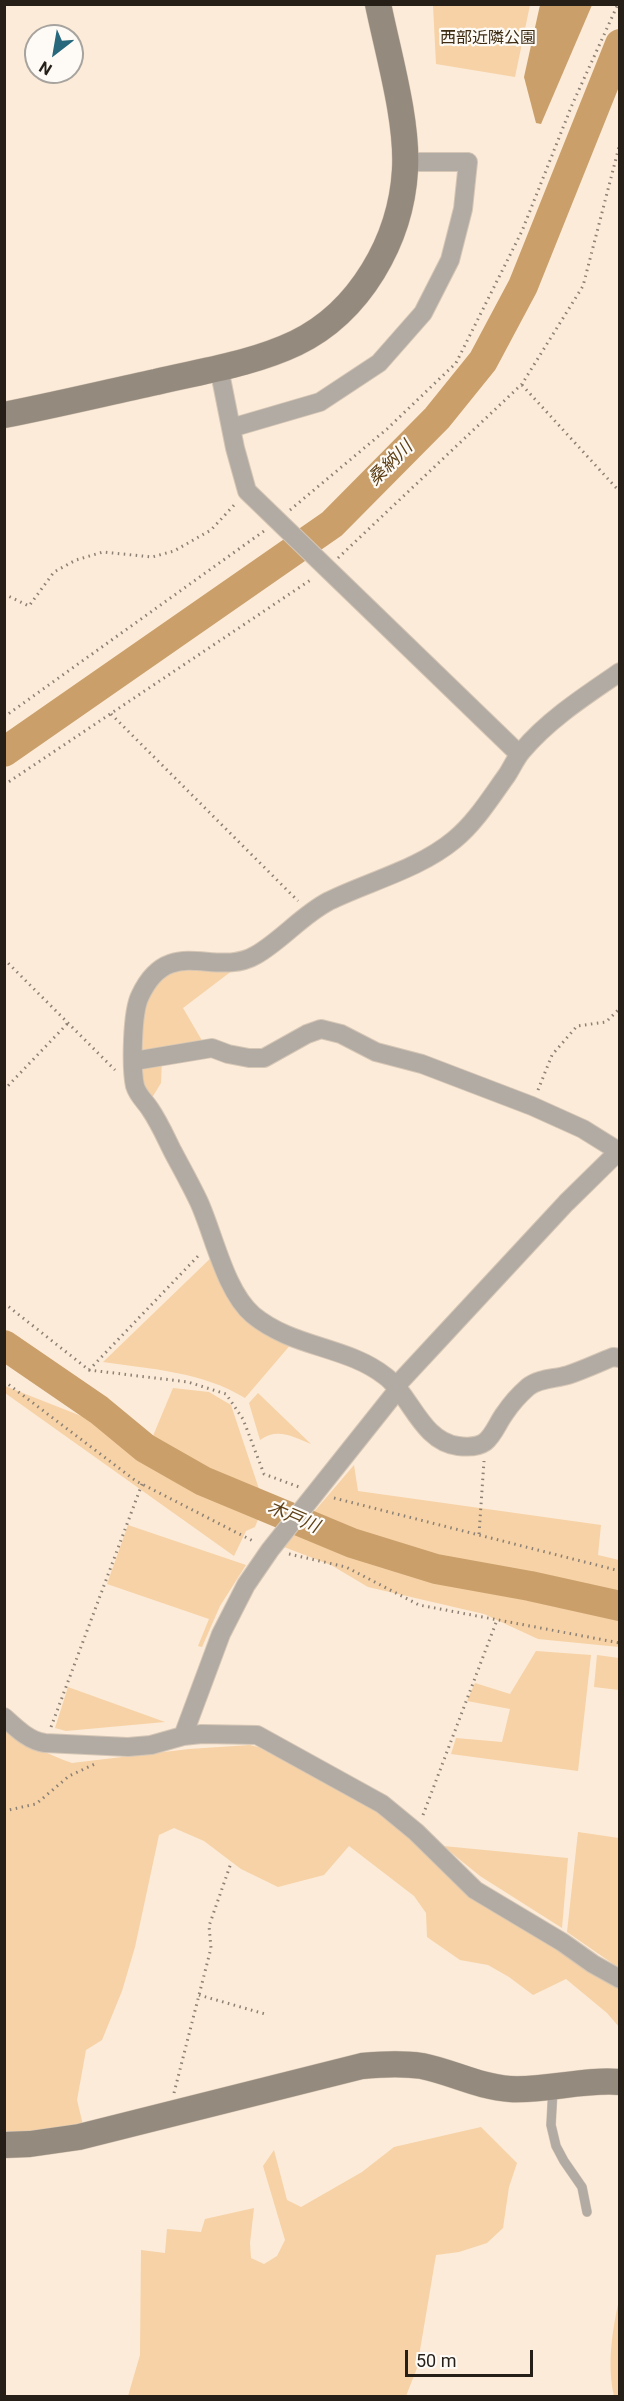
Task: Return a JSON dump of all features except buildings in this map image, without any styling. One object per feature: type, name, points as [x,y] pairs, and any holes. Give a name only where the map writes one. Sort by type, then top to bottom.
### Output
[{"type":"street","points":[[4,414],[219,368],[269,354],[297,342],[320,327],[350,301],[371,274],[387,244],[398,214],[405,162],[400,113],[378,4]]},
{"type":"street","points":[[231,428],[320,402],[379,363],[423,313],[450,260],[463,208],[468,162],[405,162]]},
{"type":"street","points":[[219,368],[247,491],[519,754]]},
{"type":"street","points":[[620,672],[567,709],[519,754],[470,825],[444,848],[425,859],[327,902],[251,958],[229,962],[188,960],[175,962],[161,969],[150,979],[139,998],[133,1028],[134,1082],[138,1093],[151,1109],[198,1200],[230,1281],[244,1305],[255,1317],[303,1343],[359,1360],[378,1370],[398,1386],[411,1409],[434,1436],[448,1444],[468,1447],[486,1442],[505,1412],[532,1384],[565,1376],[613,1357],[620,1358]]},
{"type":"street","points":[[134,1061],[212,1048],[238,1056],[264,1058],[307,1034],[321,1029],[341,1034],[376,1052],[422,1064],[532,1106],[583,1129],[619,1151],[566,1203],[398,1386],[270,1550],[246,1585],[221,1634],[183,1736]]},
{"type":"street","points":[[4,1718],[37,1742],[45,1743],[151,1745],[183,1736],[224,1733],[257,1735],[382,1804],[416,1832],[475,1890],[620,1979]]},
{"type":"street","points":[[4,2145],[79,2137],[362,2066],[390,2063],[422,2066],[485,2085],[509,2089],[554,2086],[590,2080],[620,2082]]},
{"type":"lane","points":[[554,2086],[551,2125],[556,2146],[582,2187],[587,2211]]},
{"type":"path","points":[[4,717],[277,521],[387,429],[456,363],[522,231],[572,105],[618,4]]},
{"type":"path","points":[[4,785],[327,569],[522,384],[583,286],[620,143]]},
{"type":"path","points":[[522,384],[620,492]]},
{"type":"path","points":[[4,594],[29,606],[54,573],[76,560],[103,552],[152,557],[174,551],[211,530],[247,491]]},
{"type":"path","points":[[111,714],[310,913]]},
{"type":"path","points":[[4,959],[138,1093]]},
{"type":"path","points":[[532,1106],[552,1055],[577,1026],[606,1022],[620,1008]]},
{"type":"path","points":[[4,1090],[68,1023]]},
{"type":"path","points":[[89,1370],[214,1240]]},
{"type":"path","points":[[4,1303],[89,1370],[188,1382],[226,1394],[243,1419],[264,1474],[316,1493],[620,1571]]},
{"type":"path","points":[[478,1534],[486,1442]]},
{"type":"path","points":[[45,1743],[142,1484]]},
{"type":"path","points":[[416,1832],[497,1620]]},
{"type":"path","points":[[4,1811],[36,1804],[69,1776],[108,1756],[116,1746]]},
{"type":"path","points":[[169,2114],[211,1948],[209,1926],[231,1863]]},
{"type":"path","points":[[199,1995],[266,2014]]},
{"type":"green space","name":"西部近隣公園","points":[[433,5],[530,5],[515,77],[436,64]]},
{"type":"green space","points":[[237,967],[183,1008],[204,1044],[142,1052],[138,1015],[164,971]]},
{"type":"green space","points":[[162,1058],[161,1083],[150,1101],[142,1089],[141,1063]]},
{"type":"green space","points":[[216,1253],[226,1282],[292,1343],[245,1398],[212,1382],[194,1377],[103,1362]]},
{"type":"green space","points":[[5,1386],[150,1443],[173,1388],[209,1392],[231,1405],[264,1504],[255,1527],[246,1531],[234,1556],[5,1393]]},
{"type":"green space","points":[[258,1393],[311,1444],[286,1434],[273,1434],[260,1440],[249,1403]]},
{"type":"green space","points":[[354,1465],[358,1491],[601,1525],[598,1555],[619,1560],[619,1647],[538,1639],[484,1614],[368,1587],[331,1565],[284,1547]]},
{"type":"green space","points":[[128,1525],[246,1565],[220,1606],[202,1647],[198,1646],[209,1619],[107,1584]]},
{"type":"green space","points":[[536,1651],[591,1655],[578,1771],[451,1754],[456,1738],[502,1742],[510,1709],[467,1701],[475,1683],[510,1694]]},
{"type":"green space","points":[[597,1655],[619,1658],[619,1690],[594,1687]]},
{"type":"green space","points":[[68,1687],[165,1722],[66,1731],[55,1728]]},
{"type":"green space","points":[[4,1725],[36,1747],[72,1763],[189,1749],[250,1745],[258,1747],[376,1807],[411,1834],[448,1877],[485,1907],[561,1950],[619,1988],[619,2027],[607,2013],[566,1979],[533,1995],[488,1965],[460,1960],[427,1937],[426,1913],[414,1896],[349,1846],[324,1875],[278,1887],[241,1869],[204,1841],[174,1828],[159,1835],[135,1947],[122,1991],[102,2040],[86,2050],[77,2100],[83,2125],[13,2135],[4,2130]]},
{"type":"green space","points":[[578,1832],[619,1838],[619,1968],[567,1932]]},
{"type":"green space","points":[[443,1846],[568,1858],[562,1928],[480,1876]]},
{"type":"green space","points":[[481,2127],[517,2163],[509,2187],[503,2228],[487,2243],[459,2252],[436,2255],[417,2368],[406,2396],[128,2396],[140,2355],[141,2250],[165,2253],[167,2229],[201,2232],[205,2219],[254,2208],[250,2243],[251,2258],[264,2264],[277,2256],[285,2240],[263,2166],[274,2150],[287,2200],[301,2207],[362,2172],[394,2147]]},
{"type":"green space","points":[[619,2300],[619,2396],[614,2396],[611,2348]]},
{"type":"shaded area","points":[[540,5],[592,5],[541,124],[536,123],[524,77]]},
{"type":"waterway","name":"桑納川","points":[[4,752],[332,524],[437,418],[483,361],[523,286],[620,44]]},
{"type":"waterway","name":"木戸川","points":[[4,1345],[99,1410],[145,1448],[203,1481],[352,1543],[436,1569],[530,1586],[620,1606]]}]
